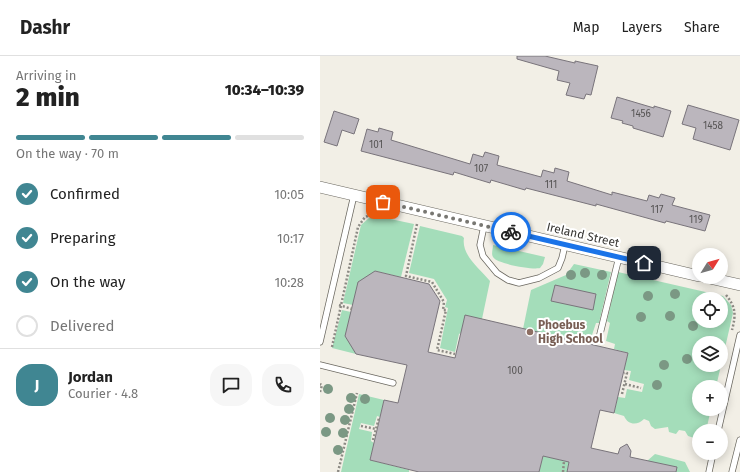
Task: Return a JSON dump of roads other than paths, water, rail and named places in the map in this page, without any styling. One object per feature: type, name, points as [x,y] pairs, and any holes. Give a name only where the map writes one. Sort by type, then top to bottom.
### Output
[{"type":"street","name":"Ireland Street","points":[[320,187],[692,274]]},
{"type":"street","points":[[728,282],[740,285]]},
{"type":"lane","points":[[320,342],[354,195]]},
{"type":"lane","points":[[484,226],[480,245],[483,256],[497,273],[514,281],[529,282],[558,268],[565,245]]},
{"type":"lane","points":[[598,338],[619,257]]},
{"type":"lane","points":[[720,424],[740,335]]},
{"type":"lane","points":[[320,365],[393,383]]},
{"type":"lane","points":[[732,472],[740,440]]},
{"type":"lane","points":[[709,472],[712,460]]},
{"type":"place","name":"Phoebus High School","points":[[530,332]]}]
